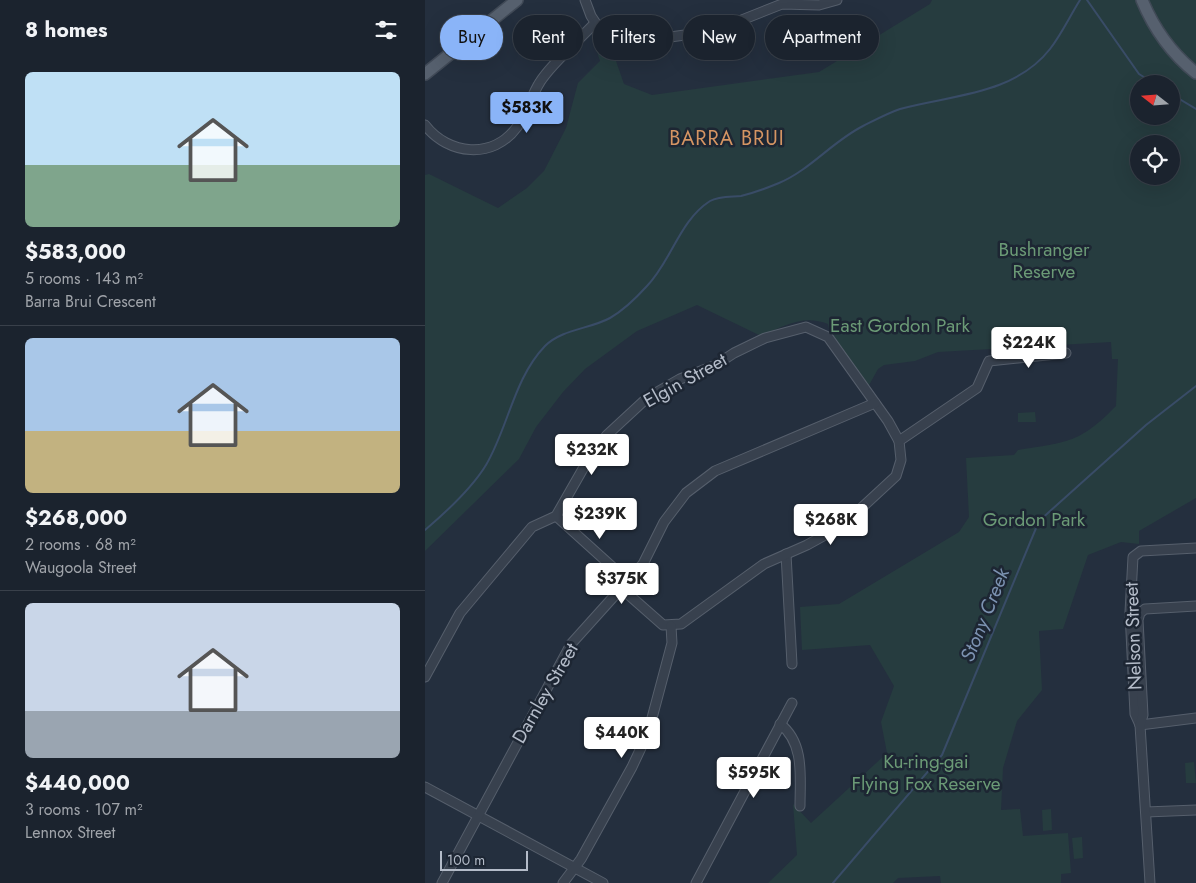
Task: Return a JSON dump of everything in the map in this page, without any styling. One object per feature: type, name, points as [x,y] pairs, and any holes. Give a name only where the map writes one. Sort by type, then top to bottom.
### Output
[{"type":"main road","points":[[425,74],[517,0]]},
{"type":"main road","points":[[1142,0],[1165,42],[1178,58],[1196,73]]},
{"type":"street","points":[[585,0],[593,18]]},
{"type":"street","points":[[673,37],[714,31],[782,4],[819,5],[837,0]]},
{"type":"street","points":[[425,125],[445,143],[462,149],[485,148],[502,141],[521,121],[540,82],[593,25]]},
{"type":"street","name":"Elgin Street","points":[[556,516],[583,466],[607,435],[647,398],[680,379],[714,366],[734,353],[765,338],[806,326],[828,337],[875,403]]},
{"type":"street","points":[[899,441],[977,388],[989,362],[1066,353]]},
{"type":"street","points":[[621,588],[663,625],[681,624],[764,564],[807,546],[843,525],[888,486],[896,476],[901,460],[899,441],[875,403]]},
{"type":"street","name":"Darnley Street","points":[[441,883],[571,644],[643,564],[664,522],[686,493],[715,471],[875,403]]},
{"type":"street","points":[[425,677],[460,613],[531,527],[556,516],[628,581]]},
{"type":"street","name":"Nelson Street","points":[[1140,725],[1135,714],[1130,612],[1131,562],[1136,553],[1141,551],[1196,548]]},
{"type":"street","points":[[786,554],[792,664]]},
{"type":"street","name":"Nelson Street","points":[[1150,883],[1140,725],[1143,714],[1138,620],[1140,613],[1145,609],[1196,606]]},
{"type":"street","points":[[563,883],[581,859],[623,784],[648,733],[672,643],[671,626]]},
{"type":"street","points":[[696,883],[792,703]]},
{"type":"street","points":[[1140,725],[1196,718]]},
{"type":"street","points":[[780,724],[790,732],[799,750],[801,806]]},
{"type":"street","points":[[425,787],[603,883]]},
{"type":"street","points":[[1146,812],[1196,810]]},
{"type":"green space","points":[[932,0],[1196,0],[1196,498],[1139,531],[1139,544],[1121,542],[1088,555],[1063,629],[1039,631],[1042,690],[1017,721],[1003,768],[1001,810],[1020,809],[1023,836],[1068,833],[1071,873],[1061,874],[1061,883],[941,883],[940,876],[898,878],[893,883],[768,883],[797,855],[793,804],[811,823],[887,753],[881,722],[894,686],[870,645],[802,650],[800,607],[839,604],[959,532],[969,517],[966,458],[1014,455],[1018,450],[1072,439],[1104,418],[1116,406],[1118,359],[1112,359],[1111,342],[938,352],[915,361],[884,365],[878,369],[868,387],[831,337],[828,324],[810,320],[794,322],[761,336],[697,305],[637,331],[585,369],[563,392],[536,427],[519,459],[425,551],[425,175],[429,174],[498,208],[527,188],[544,171],[566,128],[578,83],[600,60],[616,60],[624,84],[652,95],[819,72],[839,60],[879,60],[879,35],[930,4]]},
{"type":"green space","points":[[1035,412],[1036,422],[1018,422],[1018,413]]},
{"type":"green space","points":[[1194,762],[1196,783],[1186,783],[1185,763]]},
{"type":"green space","points":[[1051,809],[1052,830],[1043,831],[1042,810]]},
{"type":"green space","points":[[1082,837],[1083,858],[1074,859],[1072,838]]},
{"type":"waterway","points":[[425,530],[466,491],[486,465],[494,451],[526,373],[534,359],[545,346],[560,336],[610,318],[630,303],[656,276],[683,230],[699,209],[714,199],[746,195],[779,183],[801,171],[852,132],[891,112],[981,91],[1019,76],[1050,49],[1080,0]]},
{"type":"waterway","points":[[1087,0],[1141,75]]},
{"type":"waterway","points":[[1180,99],[1196,109]]},
{"type":"waterway","name":"Stony Creek","points":[[833,883],[942,755],[1039,521],[1146,425],[1196,386]]},
{"type":"district","name":"BARRA BRUI","points":[[727,138]]},
{"type":"park label","name":"Bushranger Reserve","points":[[1044,260]]},
{"type":"park label","name":"East Gordon Park","points":[[900,325]]},
{"type":"park label","name":"Gordon Park","points":[[1034,519]]},
{"type":"park label","name":"Ku-ring-gai Flying Fox Reserve","points":[[926,772]]}]
